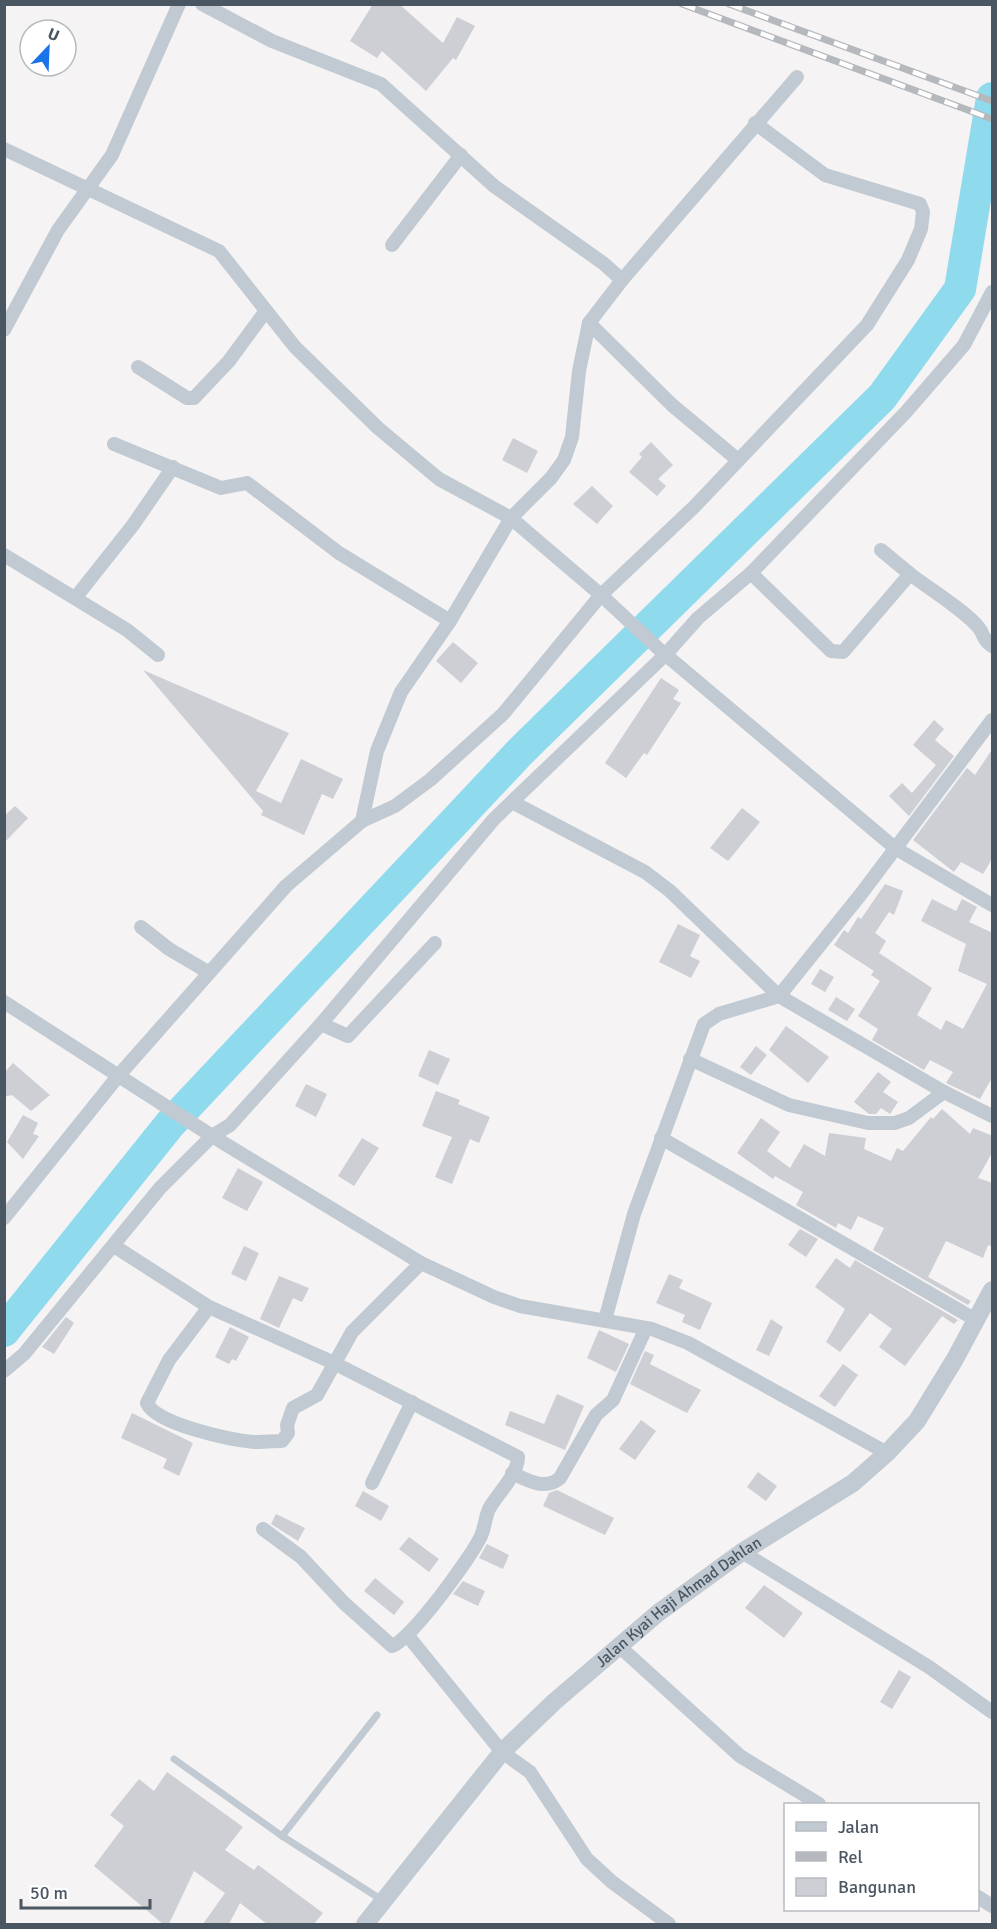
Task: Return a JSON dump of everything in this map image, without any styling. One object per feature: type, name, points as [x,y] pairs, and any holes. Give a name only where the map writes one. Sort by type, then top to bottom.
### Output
[{"type":"street","points":[[4,330],[58,230],[112,155],[179,4]]},
{"type":"street","points":[[202,4],[272,41],[381,84],[494,186],[603,263],[622,280]]},
{"type":"street","points":[[362,821],[377,751],[394,705],[450,621],[511,518],[551,478],[564,460],[572,437],[579,371],[589,323],[622,280],[797,77]]},
{"type":"street","points":[[4,1218],[118,1075],[286,886],[362,821],[395,806],[430,780],[503,714],[601,595],[694,507],[867,325],[908,260],[921,229],[923,212],[920,204],[825,175],[755,123]]},
{"type":"street","points":[[4,149],[219,251],[295,347],[378,428],[439,479],[511,518],[601,595],[623,618],[896,848],[993,905]]},
{"type":"street","points":[[392,245],[460,154]]},
{"type":"street","points":[[4,1371],[24,1354],[207,1133],[230,1125],[321,1024],[494,819],[698,618],[751,573],[864,458],[964,345],[993,292]]},
{"type":"street","points":[[138,367],[187,398],[194,398],[229,361],[265,312]]},
{"type":"street","points":[[589,323],[672,405],[738,460]]},
{"type":"street","points":[[114,444],[173,466],[221,488],[247,483],[339,553],[450,621]]},
{"type":"street","points":[[76,597],[133,525],[173,466]]},
{"type":"street","points":[[881,550],[970,621],[980,630],[984,640],[993,646]]},
{"type":"street","points":[[4,555],[127,630],[158,655]]},
{"type":"street","points":[[751,573],[831,651],[837,653],[843,652],[910,574]]},
{"type":"street","points":[[605,1320],[634,1214],[697,1036],[709,1018],[779,996],[993,720]]},
{"type":"street","points":[[512,802],[645,872],[670,891],[779,996],[944,1092],[993,1116]]},
{"type":"street","points":[[141,927],[169,949],[208,972]]},
{"type":"street","points":[[321,1024],[348,1036],[435,943]]},
{"type":"street","points":[[4,1002],[207,1133],[421,1263],[494,1297],[520,1306],[646,1328],[688,1343],[887,1453]]},
{"type":"street","points":[[690,1059],[789,1105],[868,1123],[895,1123],[909,1118],[944,1092]]},
{"type":"street","points":[[661,1138],[976,1320]]},
{"type":"street","points":[[114,1246],[209,1307],[333,1363],[412,1402],[516,1454],[518,1461],[489,1510],[482,1535],[470,1555],[408,1636],[397,1645],[387,1644],[301,1557],[263,1529]]},
{"type":"street","points":[[209,1307],[169,1360],[147,1403],[152,1412],[161,1418],[226,1437],[253,1442],[282,1441],[288,1434],[288,1421],[293,1408],[317,1395],[352,1332],[370,1311],[421,1263]]},
{"type":"street","name":"Jalan Kyai Haji Ahmad Dahlan","points":[[365,1924],[385,1902],[502,1752],[555,1702],[658,1613],[742,1552],[853,1483],[887,1453],[917,1421],[993,1290]]},
{"type":"street","points":[[512,1473],[544,1485],[555,1483],[560,1478],[596,1415],[613,1400],[646,1328]]},
{"type":"street","points":[[372,1483],[412,1402]]},
{"type":"street","points":[[742,1552],[929,1668],[993,1712]]},
{"type":"street","points":[[408,1636],[502,1752],[530,1772],[587,1859],[612,1882],[669,1924]]},
{"type":"street","points":[[620,1647],[740,1756],[817,1803]]},
{"type":"street","points":[[979,1898],[993,1906]]},
{"type":"lane","points":[[282,1836],[377,1714]]},
{"type":"lane","points":[[174,1759],[282,1836],[385,1902]]},
{"type":"building","points":[[373,4],[399,4],[443,43],[457,17],[475,26],[456,60],[453,58],[426,91],[382,51],[377,58],[350,41]]},
{"type":"building","points":[[513,438],[538,451],[527,473],[502,460]]},
{"type":"building","points":[[651,442],[673,465],[658,479],[666,486],[657,496],[629,472],[642,457],[639,454]]},
{"type":"building","points":[[592,486],[613,506],[597,524],[573,504]]},
{"type":"building","points":[[453,642],[478,663],[461,683],[436,661]]},
{"type":"building","points":[[143,670],[289,733],[256,791],[281,803],[301,759],[343,779],[333,799],[322,794],[304,835],[261,815],[263,811]]},
{"type":"building","points":[[661,678],[679,690],[673,699],[681,703],[647,755],[644,753],[626,778],[605,763]]},
{"type":"building","points":[[934,720],[944,729],[935,740],[954,756],[909,816],[889,796],[902,783],[912,793],[936,765],[913,745]]},
{"type":"building","points":[[993,748],[993,857],[983,874],[961,862],[954,872],[913,840],[967,768],[975,775]]},
{"type":"building","points":[[15,806],[28,818],[4,843],[4,816]]},
{"type":"building","points":[[742,808],[760,822],[728,861],[710,848]]},
{"type":"building","points":[[885,884],[903,891],[894,915],[889,912],[875,933],[886,941],[879,953],[932,988],[917,1015],[941,1030],[946,1020],[963,1029],[987,984],[958,971],[966,944],[921,921],[932,899],[956,911],[962,899],[977,907],[969,922],[993,933],[993,1076],[980,1099],[946,1083],[953,1072],[930,1060],[924,1070],[872,1040],[878,1029],[858,1016],[880,981],[871,975],[874,971],[834,945],[844,930],[848,933],[858,917],[861,919]]},
{"type":"building","points":[[678,924],[700,935],[690,956],[700,961],[691,978],[659,962]]},
{"type":"building","points":[[820,969],[834,977],[825,992],[811,984]]},
{"type":"building","points":[[836,997],[855,1009],[847,1021],[828,1010]]},
{"type":"building","points":[[786,1026],[829,1057],[808,1083],[769,1050]]},
{"type":"building","points":[[756,1046],[767,1055],[751,1075],[740,1067]]},
{"type":"building","points":[[429,1050],[450,1059],[438,1085],[418,1076]]},
{"type":"building","points":[[13,1063],[50,1095],[31,1111],[12,1095],[4,1097],[4,1073]]},
{"type":"building","points":[[878,1072],[891,1082],[883,1092],[898,1102],[890,1114],[881,1108],[876,1114],[869,1114],[854,1102]]},
{"type":"building","points":[[306,1084],[327,1094],[316,1117],[295,1106]]},
{"type":"building","points":[[436,1091],[460,1100],[458,1104],[490,1117],[479,1143],[470,1139],[452,1184],[435,1177],[452,1137],[422,1126]]},
{"type":"building","points":[[942,1109],[970,1134],[973,1128],[993,1136],[993,1151],[978,1178],[993,1183],[993,1247],[988,1245],[983,1258],[946,1241],[928,1277],[971,1301],[968,1305],[873,1250],[884,1228],[858,1216],[851,1230],[838,1223],[836,1228],[796,1205],[803,1192],[775,1176],[773,1179],[737,1153],[761,1118],[780,1132],[767,1151],[790,1168],[804,1144],[825,1156],[829,1133],[866,1138],[864,1149],[891,1161],[897,1148],[903,1151],[931,1117],[933,1119]]},
{"type":"building","points":[[23,1115],[38,1123],[33,1134],[39,1136],[23,1159],[7,1142]]},
{"type":"building","points":[[362,1138],[379,1148],[354,1186],[338,1176]]},
{"type":"building","points":[[238,1168],[263,1182],[247,1211],[222,1198]]},
{"type":"building","points":[[800,1229],[818,1239],[806,1257],[788,1245]]},
{"type":"building","points":[[244,1246],[259,1253],[246,1281],[231,1274]]},
{"type":"building","points":[[836,1258],[850,1268],[855,1260],[958,1320],[954,1324],[942,1316],[905,1366],[879,1347],[892,1329],[870,1313],[840,1352],[826,1342],[845,1309],[815,1287]]},
{"type":"building","points":[[669,1274],[683,1280],[679,1288],[712,1303],[700,1330],[682,1322],[685,1315],[656,1303]]},
{"type":"building","points":[[279,1276],[309,1288],[302,1302],[293,1298],[279,1328],[260,1319]]},
{"type":"building","points":[[66,1317],[74,1323],[54,1354],[42,1347]]},
{"type":"building","points":[[771,1319],[783,1327],[769,1356],[756,1350]]},
{"type":"building","points":[[230,1327],[249,1337],[236,1361],[232,1359],[229,1364],[215,1357]]},
{"type":"building","points":[[599,1330],[629,1344],[616,1372],[587,1358]]},
{"type":"building","points":[[645,1351],[654,1355],[650,1364],[701,1390],[687,1413],[630,1384]]},
{"type":"building","points":[[843,1364],[858,1375],[835,1407],[819,1396]]},
{"type":"building","points":[[557,1394],[584,1406],[565,1450],[505,1425],[510,1411],[544,1424]]},
{"type":"building","points":[[132,1413],[193,1443],[179,1476],[163,1468],[167,1459],[121,1438]]},
{"type":"building","points":[[641,1420],[656,1431],[635,1460],[619,1449]]},
{"type":"building","points":[[758,1472],[777,1486],[766,1501],[747,1487]]},
{"type":"building","points":[[557,1490],[614,1518],[605,1535],[543,1506],[549,1493]]},
{"type":"building","points":[[363,1491],[389,1506],[381,1521],[355,1506]]},
{"type":"building","points":[[276,1514],[305,1528],[298,1541],[271,1524]]},
{"type":"building","points":[[409,1537],[439,1559],[429,1572],[399,1549]]},
{"type":"building","points":[[487,1544],[509,1555],[503,1569],[479,1558]]},
{"type":"building","points":[[375,1578],[404,1602],[394,1615],[364,1591]]},
{"type":"building","points":[[463,1581],[485,1591],[478,1606],[453,1594]]},
{"type":"building","points":[[764,1585],[803,1613],[784,1638],[745,1608]]},
{"type":"building","points":[[899,1670],[911,1677],[892,1709],[880,1702]]},
{"type":"building","points":[[167,1772],[243,1827],[225,1850],[254,1870],[258,1865],[323,1913],[314,1924],[267,1924],[240,1903],[229,1924],[203,1924],[225,1893],[194,1871],[169,1924],[163,1924],[94,1866],[124,1826],[110,1815],[139,1779],[154,1791]]},
{"type":"waterway","points":[[4,1331],[170,1124],[521,751],[882,397],[960,289],[992,98]]},
{"type":"railway","points":[[682,4],[992,119]]},
{"type":"railway","points":[[729,4],[992,101]]}]
